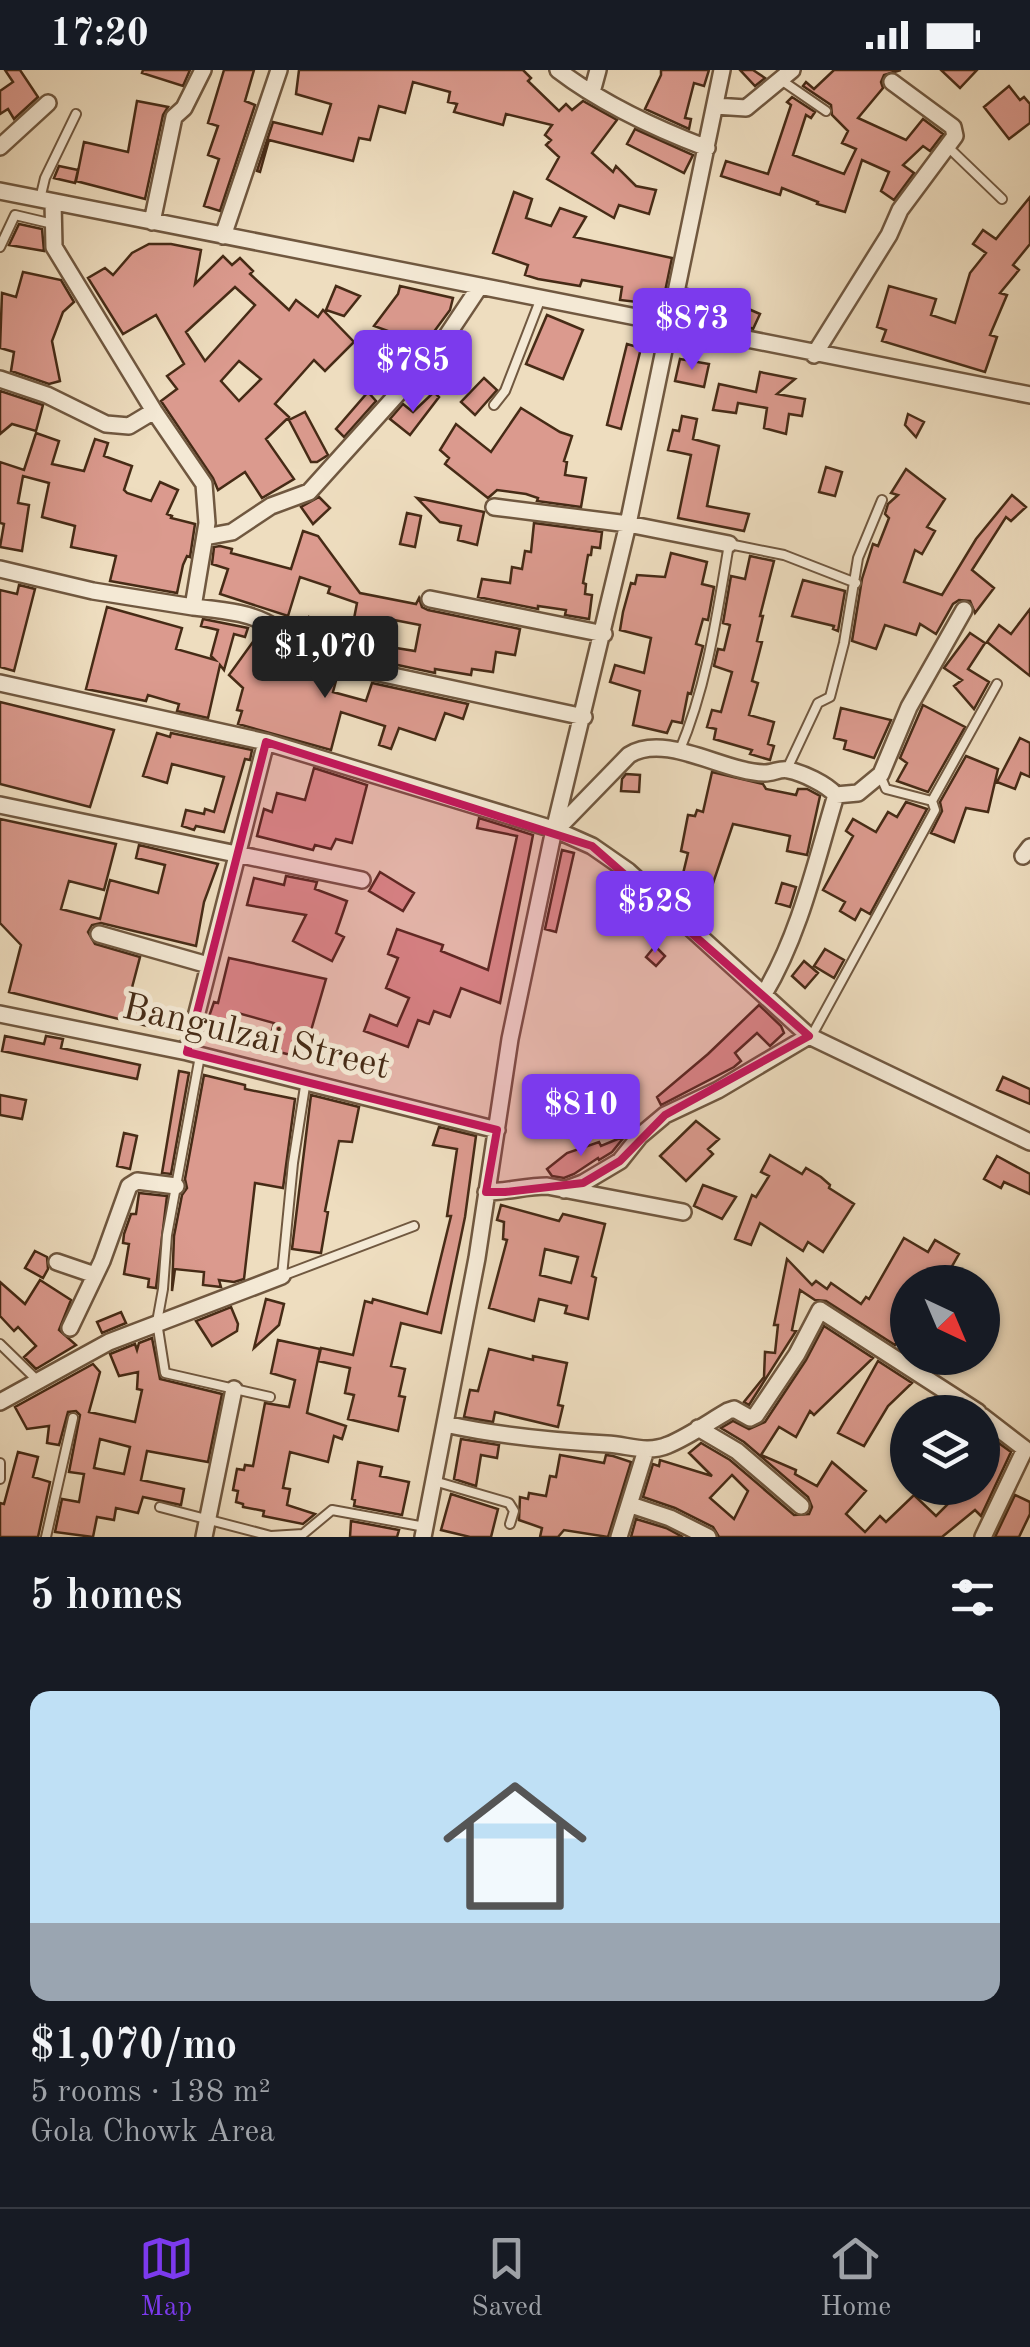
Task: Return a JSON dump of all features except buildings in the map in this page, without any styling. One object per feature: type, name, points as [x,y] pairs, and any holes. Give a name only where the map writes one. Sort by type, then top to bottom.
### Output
[{"type":"street","points":[[152,222],[174,118],[184,108],[203,70]]},
{"type":"street","points":[[223,236],[279,70]]},
{"type":"street","points":[[558,70],[592,92],[707,148]]},
{"type":"street","points":[[592,92],[598,70]]},
{"type":"street","points":[[424,1532],[478,1258],[510,1039],[554,835],[604,634],[722,70]]},
{"type":"street","points":[[716,106],[746,108],[786,75]]},
{"type":"street","points":[[814,355],[900,210],[955,136],[953,127],[892,82]]},
{"type":"street","points":[[0,147],[48,103]]},
{"type":"street","points":[[0,191],[1030,395]]},
{"type":"street","points":[[46,200],[54,247],[154,411],[204,484],[208,509],[206,538],[193,607]]},
{"type":"street","points":[[206,538],[232,532],[271,506],[309,492],[438,349],[480,286]]},
{"type":"street","points":[[0,379],[46,395],[106,424],[129,426],[154,411]]},
{"type":"street","points":[[494,507],[628,524],[729,544]]},
{"type":"street","points":[[0,569],[94,591],[226,610],[258,619],[314,660],[584,716]]},
{"type":"street","points":[[430,599],[604,634]]},
{"type":"street","points":[[836,794],[858,793],[880,774],[908,707],[964,610]]},
{"type":"street","points":[[0,683],[266,742],[592,846],[628,871],[810,1037],[1030,1142]]},
{"type":"street","points":[[193,1054],[208,966],[266,742]]},
{"type":"street","points":[[554,835],[629,755],[641,748],[678,752],[764,774],[787,769],[828,785],[836,794]]},
{"type":"street","points":[[764,994],[784,954],[836,794]]},
{"type":"street","points":[[0,805],[362,880]]},
{"type":"street","points":[[100,934],[208,966]]},
{"type":"street","name":"Bangulzai Street","points":[[0,1014],[306,1080],[497,1130]]},
{"type":"street","points":[[564,1190],[620,1161],[640,1136],[665,1115],[718,1090],[810,1037]]},
{"type":"street","points":[[70,1328],[132,1182],[176,1186]]},
{"type":"street","points":[[486,1192],[526,1186],[683,1212]]},
{"type":"street","points":[[57,1262],[95,1275]]},
{"type":"street","points":[[0,1402],[110,1342],[282,1276]]},
{"type":"street","points":[[445,1424],[491,1435],[646,1450],[666,1446],[734,1408],[750,1418],[756,1415],[798,1354],[820,1310],[951,1395]]},
{"type":"street","points":[[204,1537],[234,1388]]},
{"type":"street","points":[[698,1428],[736,1450],[800,1506]]},
{"type":"street","points":[[1000,1429],[1026,1449],[1000,1502]]},
{"type":"street","points":[[619,1537],[646,1450]]},
{"type":"street","points":[[632,1505],[708,1537]]},
{"type":"street","points":[[983,1537],[999,1505]]},
{"type":"lane","points":[[786,75],[826,111]]},
{"type":"lane","points":[[46,200],[45,178],[76,114]]},
{"type":"lane","points":[[948,147],[1002,199]]},
{"type":"lane","points":[[0,247],[15,215],[53,224]]},
{"type":"lane","points":[[494,405],[505,391],[541,298]]},
{"type":"lane","points":[[787,769],[818,703],[830,698],[858,558],[882,500]]},
{"type":"lane","points":[[678,752],[693,718],[710,656],[729,544],[784,555],[856,583]]},
{"type":"lane","points":[[810,1037],[935,810],[932,800],[997,684]]},
{"type":"lane","points":[[880,774],[886,789],[932,800]]},
{"type":"lane","points":[[193,1054],[156,1322],[168,1376],[270,1396]]},
{"type":"lane","points":[[306,1080],[282,1276],[414,1226]]},
{"type":"lane","points":[[0,1344],[38,1381]]},
{"type":"lane","points":[[46,1537],[72,1418]]},
{"type":"lane","points":[[0,1463],[0,1479]]},
{"type":"lane","points":[[434,1481],[509,1502],[514,1511],[510,1524]]},
{"type":"lane","points":[[160,1508],[271,1536],[303,1534],[332,1510],[424,1532]]},
{"type":"highlighted area","points":[[266,742],[592,846],[809,1036],[665,1115],[620,1161],[583,1183],[505,1192],[486,1192],[497,1130],[187,1052]]}]
